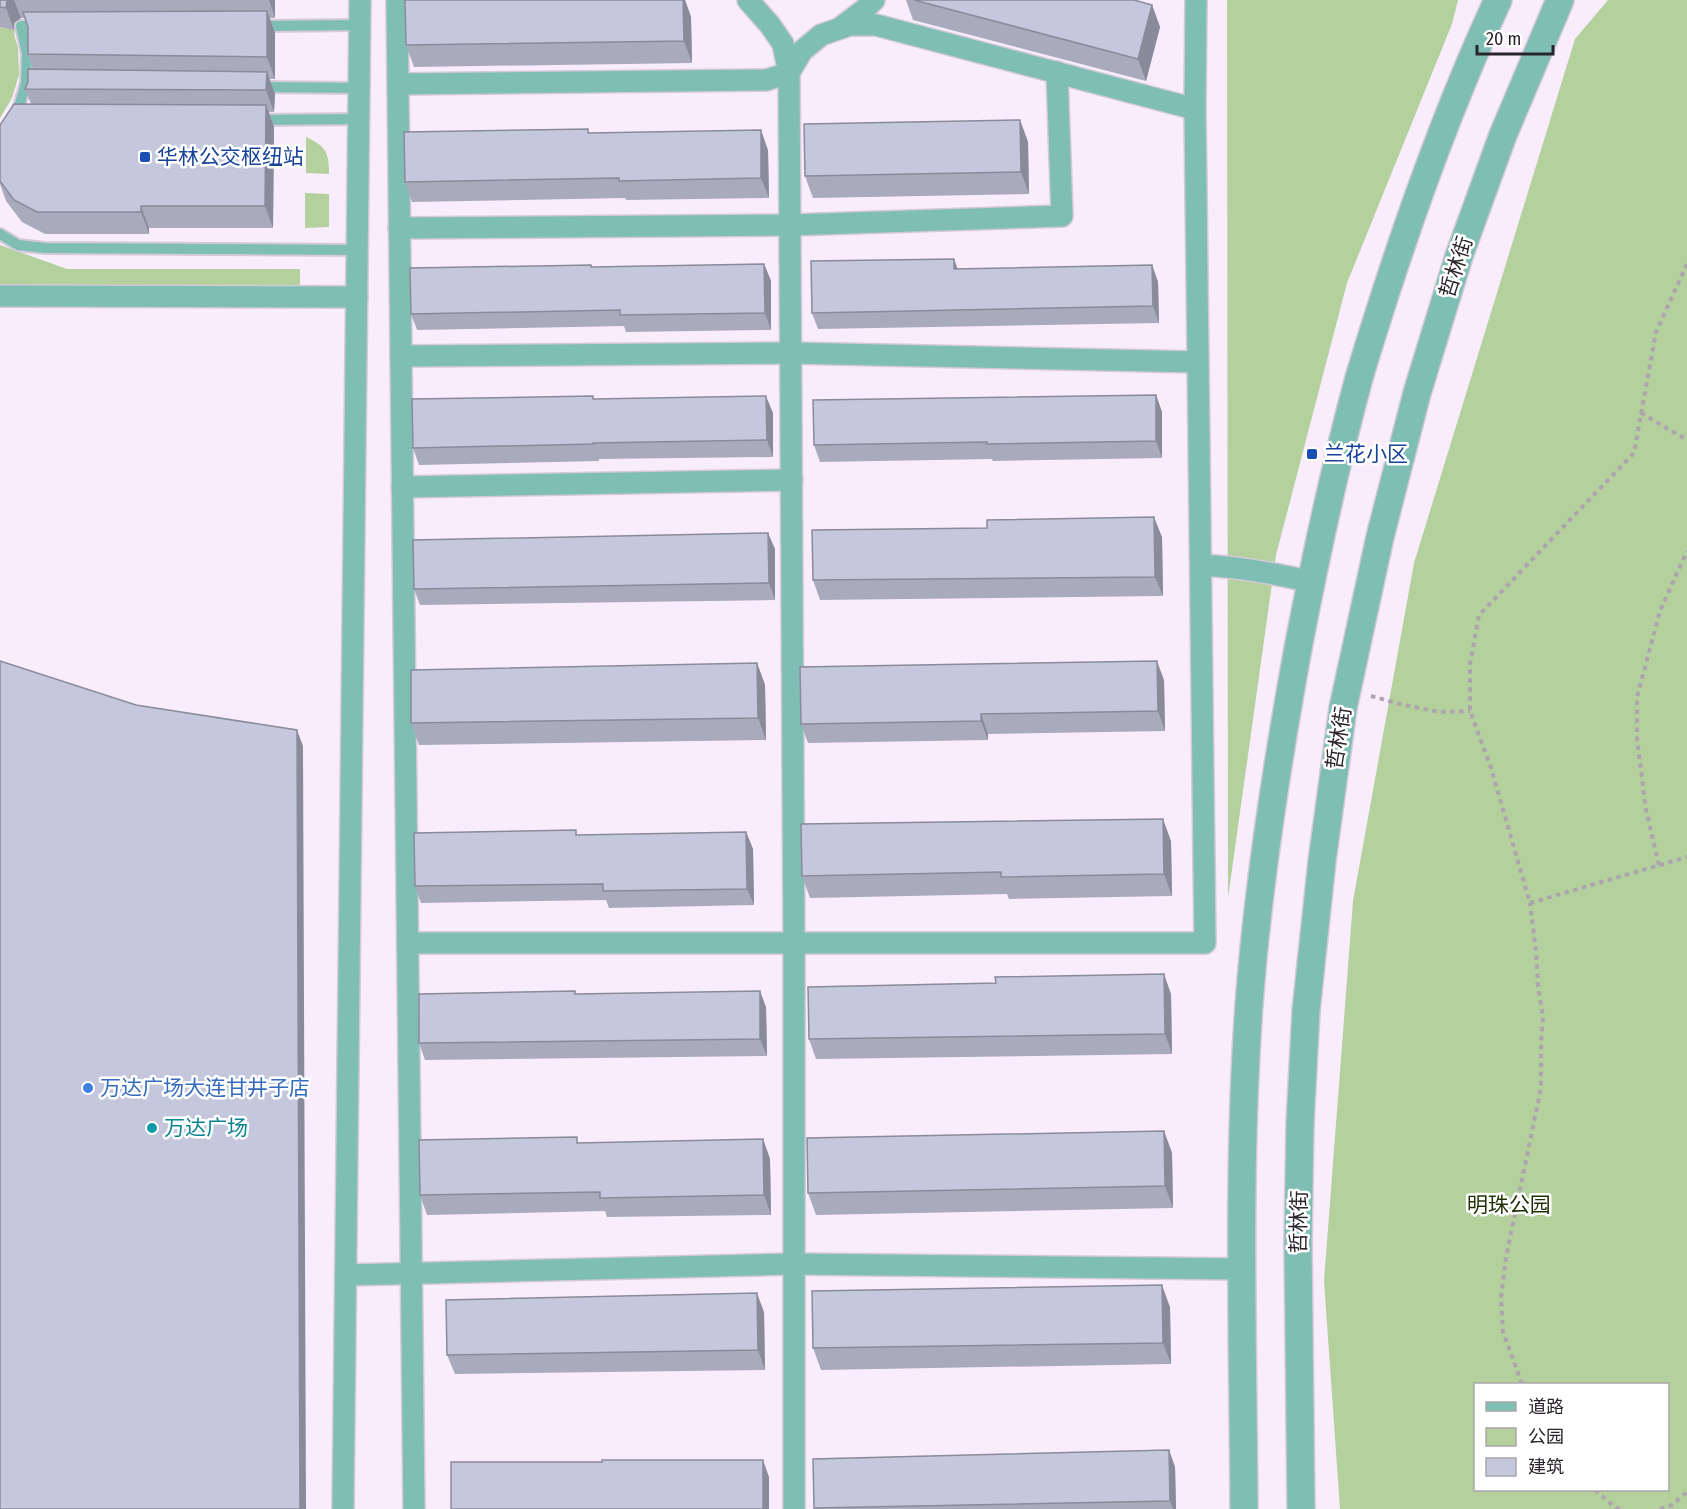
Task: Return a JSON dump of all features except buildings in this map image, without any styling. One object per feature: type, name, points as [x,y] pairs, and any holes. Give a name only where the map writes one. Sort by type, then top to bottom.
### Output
[{"type":"street","points":[[343,1509],[360,0]]},
{"type":"street","points":[[397,0],[414,1509]]},
{"type":"street","points":[[748,0],[783,44],[789,73],[795,943],[795,1509]]},
{"type":"street","points":[[398,84],[766,80],[789,73],[802,51],[865,9],[874,0]]},
{"type":"street","points":[[408,943],[1205,943],[1195,109],[1196,0]]},
{"type":"street","name":"哲林街","points":[[1300,1509],[1298,1243],[1300,1124],[1306,1011],[1322,861],[1343,708],[1380,537],[1417,393],[1459,256],[1503,135],[1560,0]]},
{"type":"street","points":[[1244,1509],[1242,1269],[1244,1122],[1249,1004],[1263,867],[1290,694],[1311,582],[1359,377],[1403,239],[1448,116],[1496,2]]},
{"type":"street","points":[[772,28],[789,37],[803,38],[850,26],[876,25],[1195,109]]},
{"type":"street","points":[[399,228],[790,225],[1062,216],[1057,72]]},
{"type":"street","points":[[0,296],[357,297]]},
{"type":"street","points":[[401,356],[791,353],[1198,362]]},
{"type":"street","points":[[402,487],[792,480]]},
{"type":"street","points":[[1201,565],[1234,566],[1272,572],[1311,582]]},
{"type":"street","points":[[346,1275],[794,1264],[1242,1269]]},
{"type":"lane","points":[[18,121],[26,83],[27,54],[21,26],[56,26]]},
{"type":"lane","points":[[243,26],[360,26]]},
{"type":"lane","points":[[26,83],[37,83]]},
{"type":"lane","points":[[248,87],[359,88]]},
{"type":"lane","points":[[249,120],[358,119]]},
{"type":"lane","points":[[0,234],[18,245],[45,248],[357,250]]},
{"type":"path","points":[[1522,1383],[1503,1332],[1501,1298],[1506,1257],[1541,1088],[1543,1016],[1530,903],[1491,768],[1470,711],[1470,664],[1479,615],[1634,453],[1656,332],[1687,264]]},
{"type":"path","points":[[1641,413],[1687,440]]},
{"type":"path","points":[[1659,865],[1646,810],[1637,739],[1637,697],[1660,611],[1687,551]]},
{"type":"path","points":[[1347,690],[1440,712],[1470,711]]},
{"type":"path","points":[[1530,903],[1687,857]]},
{"type":"path","points":[[1596,1491],[1620,1509]]},
{"type":"path","points":[[1660,1509],[1672,1505],[1687,1492]]},
{"type":"green space","points":[[25,0],[14,34],[18,48],[19,75],[12,98],[0,118],[0,27],[10,29]]},
{"type":"green space","points":[[1227,0],[1458,0],[1452,24],[1347,283],[1276,555],[1228,898]]},
{"type":"green space","name":"明珠公园","points":[[1608,0],[1687,0],[1687,1509],[1340,1509],[1324,1281],[1353,901],[1414,563],[1575,39]]},
{"type":"green space","points":[[306,137],[325,151],[329,174],[306,173]]},
{"type":"green space","points":[[305,193],[329,194],[329,227],[305,228]]},
{"type":"green space","points":[[0,245],[67,269],[300,269],[300,286],[0,285]]},
{"type":"place","name":"华林公交枢纽站","points":[[145,157]]},
{"type":"place","name":"兰花小区","points":[[1312,454]]},
{"type":"place","name":"万达广场大连甘井子店","points":[[88,1088]]},
{"type":"place","name":"万达广场","points":[[152,1128]]}]
